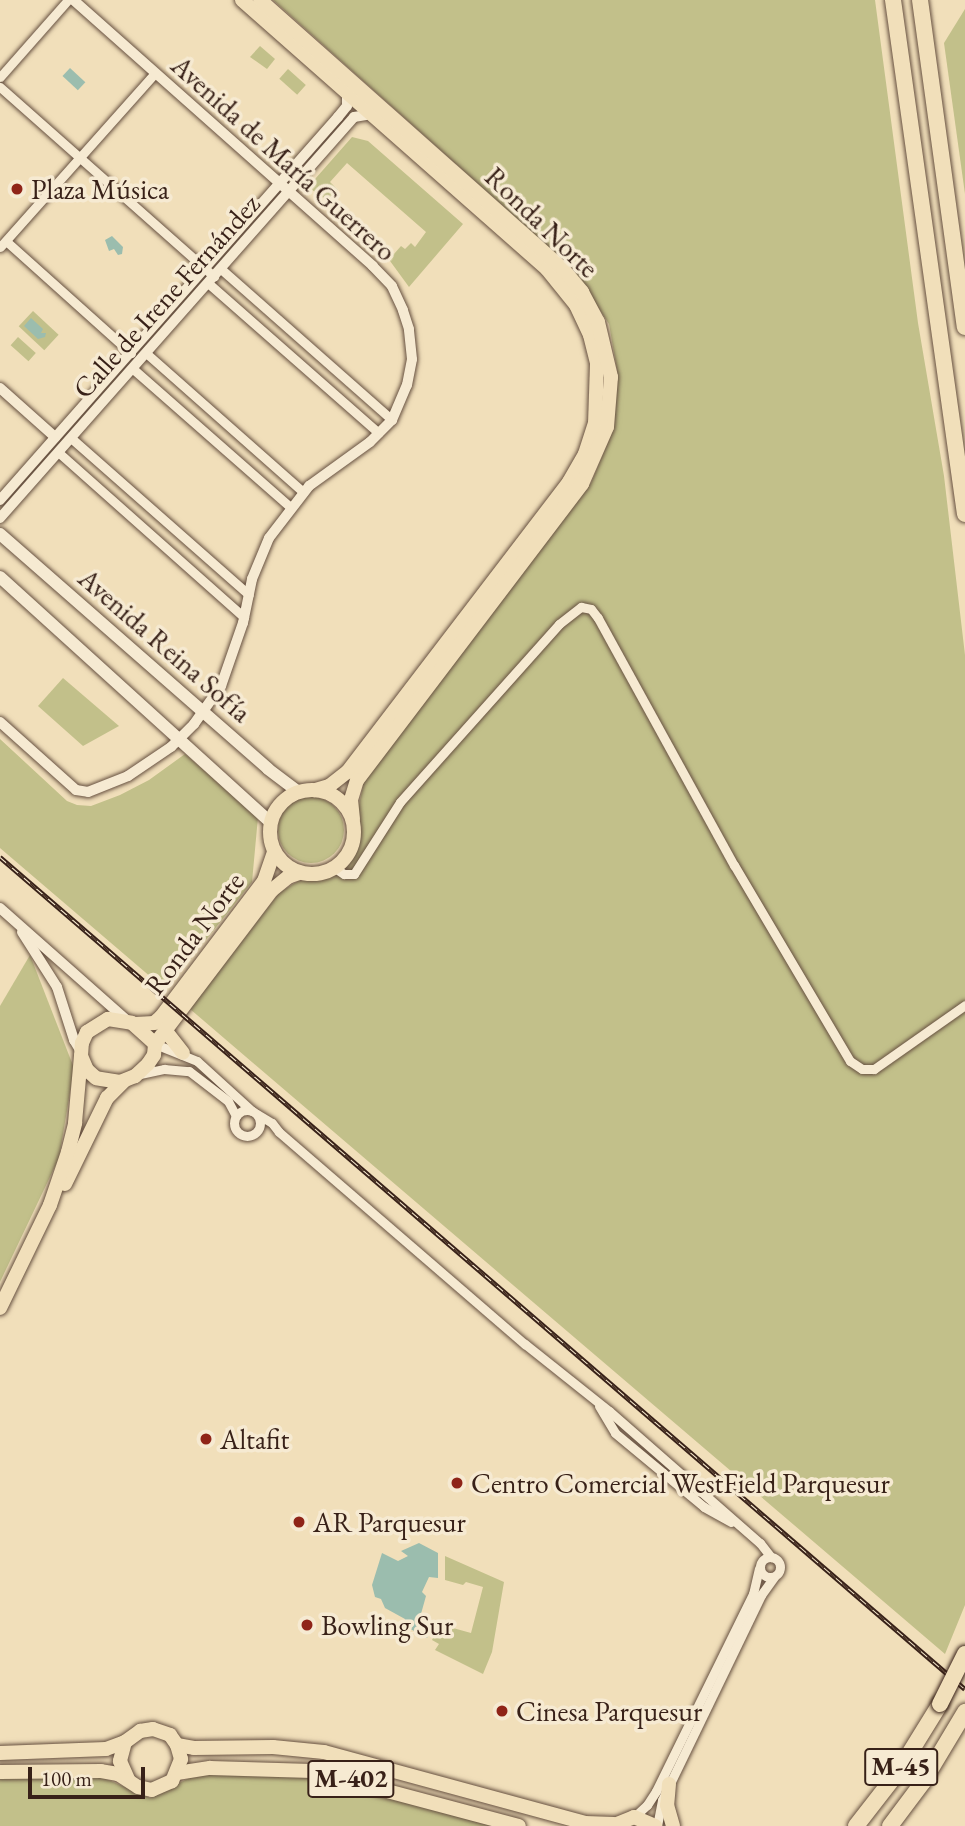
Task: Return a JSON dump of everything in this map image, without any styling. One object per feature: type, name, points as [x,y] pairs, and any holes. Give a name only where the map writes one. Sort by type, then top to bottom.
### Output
[{"type":"highway","points":[[894,0],[965,514]]},
{"type":"highway","points":[[920,0],[965,327]]},
{"type":"highway","name":"M-45","points":[[856,1826],[898,1772],[940,1704],[965,1654]]},
{"type":"highway","name":"M-45","points":[[890,1826],[923,1783],[962,1717]]},
{"type":"main road","name":"Ronda Norte","points":[[242,0],[535,258],[568,293],[584,320],[593,345],[599,383],[598,409],[585,454],[559,496],[347,772],[329,786],[299,792]]},
{"type":"main road","name":"Ronda Norte","points":[[260,0],[553,259],[574,282],[593,311],[609,360],[610,409],[607,427],[590,470],[567,506],[357,780],[351,800],[353,847],[335,869],[318,875],[299,873],[289,868],[274,852]]},
{"type":"main road","name":"Avenida Reina Sofía","points":[[0,534],[299,792]]},
{"type":"main road","name":"Avenida Reina Sofía","points":[[0,577],[271,823]]},
{"type":"main road","points":[[315,790],[339,799],[353,819]]},
{"type":"main road","points":[[271,823],[281,804],[299,792]]},
{"type":"main road","name":"Ronda Norte","points":[[132,1023],[154,1023],[161,1017],[264,881],[274,852],[271,823]]},
{"type":"main road","name":"Ronda Norte","points":[[155,1044],[272,890],[288,877],[299,873]]},
{"type":"main road","points":[[0,1308],[50,1205],[68,1179],[105,1102],[152,1060],[155,1044],[132,1023],[116,1018],[97,1023],[85,1035],[80,1053],[75,1123],[50,1205]]},
{"type":"main road","points":[[165,1030],[183,1053]]},
{"type":"main road","points":[[80,1053],[87,1070],[96,1078],[111,1082],[130,1078]]},
{"type":"main road","points":[[0,1753],[101,1749],[125,1742],[136,1732],[153,1729],[170,1735],[177,1745],[181,1759],[177,1773],[168,1784],[156,1789],[143,1788],[128,1779],[94,1770],[0,1772]]},
{"type":"main road","points":[[125,1742],[120,1761],[128,1779]]},
{"type":"main road","name":"M-402","points":[[177,1745],[194,1748],[284,1748],[334,1754],[585,1823],[613,1825],[634,1817]]},
{"type":"main road","name":"M-402","points":[[177,1773],[210,1768],[313,1771],[519,1826]]},
{"type":"main road","points":[[669,1784],[667,1805],[673,1826]]},
{"type":"main road","points":[[634,1817],[656,1826]]},
{"type":"street","points":[[0,77],[68,0]]},
{"type":"street","name":"Avenida de María Guerrero","points":[[0,722],[76,790],[88,792],[128,776],[159,756],[180,738],[204,712],[230,666],[249,595],[269,538],[303,492],[392,420],[407,385],[412,359],[410,329],[392,286],[373,266],[73,0]]},
{"type":"street","points":[[131,353],[3,244],[155,73]]},
{"type":"street","points":[[0,87],[214,276],[379,433]]},
{"type":"street","name":"Calle de Irene Fernández","points":[[0,500],[347,106],[347,92]]},
{"type":"street","name":"Calle de Irene Fernández","points":[[0,518],[354,117],[372,114]]},
{"type":"street","points":[[214,276],[392,420]]},
{"type":"street","points":[[146,354],[303,492]]},
{"type":"street","points":[[132,368],[290,507]]},
{"type":"street","points":[[0,388],[55,437]]},
{"type":"street","points":[[71,438],[249,595]]},
{"type":"street","points":[[58,452],[244,617]]},
{"type":"street","points":[[142,526],[155,512]]},
{"type":"street","points":[[335,869],[344,874],[354,874],[400,802],[559,624],[581,607],[591,609],[734,865],[850,1062],[862,1069],[874,1069],[965,1005]]},
{"type":"street","points":[[3,911],[132,1023]]},
{"type":"street","points":[[3,911],[54,982],[80,1053]]},
{"type":"street","points":[[155,1044],[183,1053],[206,1068],[254,1112],[272,1123],[279,1132],[596,1402],[780,1564],[779,1572],[763,1592],[660,1803],[656,1826]]},
{"type":"street","points":[[130,1078],[164,1069],[190,1071],[228,1101],[236,1116],[235,1127],[241,1133],[248,1135],[257,1130],[279,1132]]},
{"type":"street","points":[[236,1116],[254,1112]]},
{"type":"street","points":[[254,1112],[257,1130]]},
{"type":"street","points":[[634,1817],[647,1805],[656,1791],[753,1594],[763,1560],[771,1557]]},
{"type":"street","points":[[759,1569],[765,1577],[774,1577]]},
{"type":"shaded area","points":[[273,0],[875,0],[918,323],[944,476],[965,655],[965,1605],[945,1654],[190,1009],[279,893],[298,881],[325,878],[348,866],[359,843],[359,805],[364,781],[591,483],[614,428],[617,370],[609,324],[573,269]]},
{"type":"shaded area","points":[[965,9],[965,194],[944,43]]},
{"type":"shaded area","points":[[260,46],[275,59],[267,69],[250,57]]},
{"type":"shaded area","points":[[70,68],[85,82],[78,90],[62,76]]},
{"type":"shaded area","points":[[288,69],[306,85],[297,95],[279,79]]},
{"type":"shaded area","points":[[352,137],[368,141],[463,224],[409,287],[382,250],[385,247],[394,254],[401,246],[405,249],[411,243],[415,247],[426,232],[347,163],[330,182],[338,190],[331,199],[338,206],[308,187]]},
{"type":"shaded area","points":[[112,236],[123,247],[122,254],[118,255],[114,249],[109,251],[105,240]]},
{"type":"shaded area","points":[[33,311],[59,335],[44,350],[19,326]]},
{"type":"shaded area","points":[[31,318],[43,329],[41,333],[46,333],[45,337],[38,339],[24,326]]},
{"type":"shaded area","points":[[18,337],[36,353],[28,361],[11,345]]},
{"type":"shaded area","points":[[63,678],[119,726],[83,746],[38,706]]},
{"type":"shaded area","points":[[0,739],[67,801],[77,805],[91,806],[120,795],[149,780],[185,754],[258,817],[252,882],[166,990],[0,848]]},
{"type":"shaded area","points":[[311,797],[324,799],[339,812],[344,830],[342,843],[329,858],[311,863],[298,861],[283,848],[278,830],[280,817],[293,802]]},
{"type":"shaded area","points":[[30,955],[74,1068],[59,1158],[0,1282],[0,1006]]},
{"type":"shaded area","points":[[419,1543],[438,1553],[438,1578],[429,1577],[422,1592],[426,1596],[419,1621],[433,1626],[427,1638],[403,1625],[405,1619],[385,1608],[381,1599],[375,1597],[372,1585],[382,1553],[398,1561],[408,1556],[401,1551]]},
{"type":"shaded area","points":[[445,1556],[504,1582],[492,1652],[483,1674],[435,1650],[439,1644],[432,1640],[438,1628],[448,1632],[453,1628],[471,1633],[483,1587],[445,1580]]},
{"type":"shaded area","points":[[0,1775],[104,1778],[150,1798],[195,1775],[310,1775],[503,1826],[0,1826]]},
{"type":"railway","points":[[0,857],[965,1689]]},
{"type":"place","name":"Plaza Música","points":[[17,189]]},
{"type":"place","name":"Altafit","points":[[206,1439]]},
{"type":"place","name":"Centro Comercial WestField Parquesur","points":[[457,1483]]},
{"type":"place","name":"AR Parquesur","points":[[299,1522]]},
{"type":"place","name":"Bowling Sur","points":[[307,1625]]},
{"type":"place","name":"Cinesa Parquesur","points":[[502,1711]]}]
